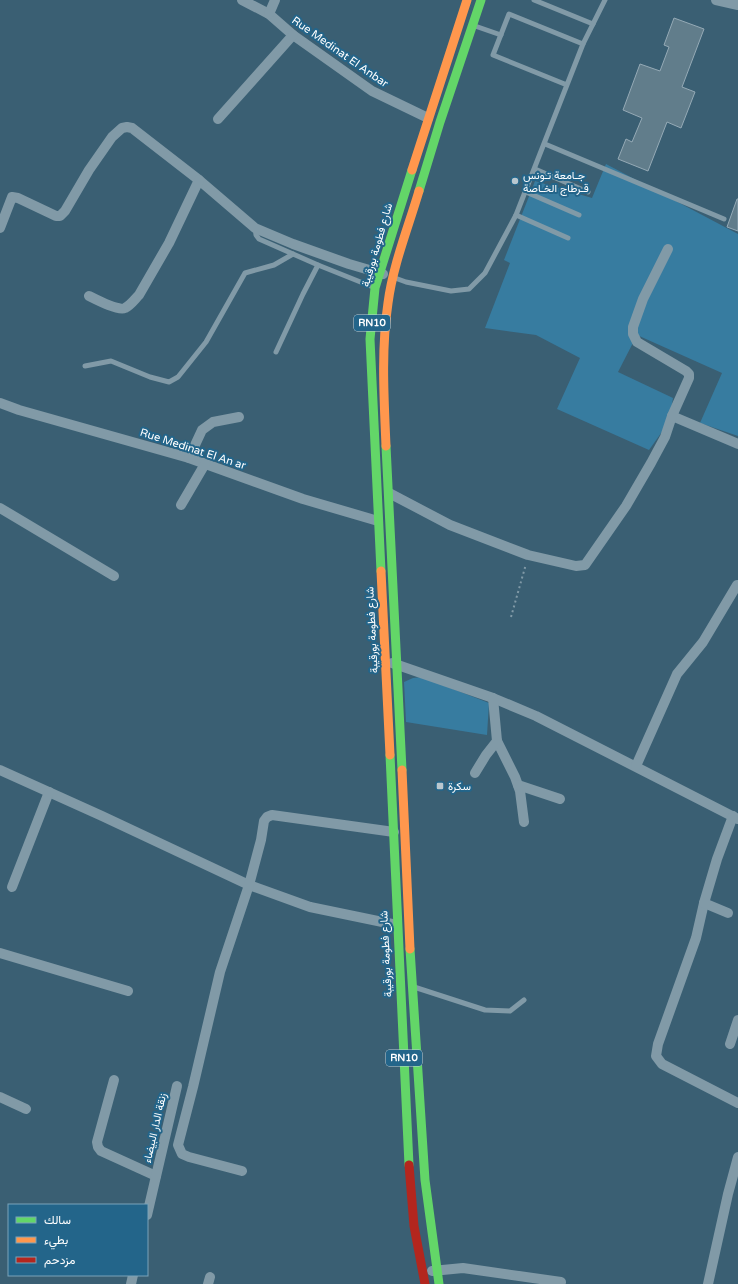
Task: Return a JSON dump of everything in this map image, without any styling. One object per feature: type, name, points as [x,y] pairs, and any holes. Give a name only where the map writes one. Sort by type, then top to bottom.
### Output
[{"type":"main road","name":"شارع فطومة بورقيبة","points":[[424,1284],[414,1226],[410,1180],[370,339],[375,288],[379,273],[467,0]]},
{"type":"main road","name":"RN10","points":[[439,1284],[425,1180],[412,987],[398,665],[385,417],[384,339],[392,277],[440,122],[481,0]]},
{"type":"street","name":"Rue Medinat El Anbar","points":[[242,0],[269,14],[292,35],[372,91],[428,118]]},
{"type":"street","points":[[269,14],[275,0]]},
{"type":"street","points":[[716,0],[738,5]]},
{"type":"street","points":[[218,119],[292,35]]},
{"type":"street","points":[[0,228],[12,197],[18,198],[56,216],[60,216],[65,211],[89,170],[112,137],[122,128],[127,127],[132,128],[199,180],[255,228],[293,244],[349,264],[392,277]]},
{"type":"street","points":[[90,296],[120,309],[125,308],[133,302],[139,295],[169,243],[199,180]]},
{"type":"street","points":[[389,493],[450,525],[528,555],[572,566],[585,565],[626,506],[665,438],[672,416],[689,378],[689,374],[686,371],[637,342],[633,334],[632,327],[642,299],[668,249]]},
{"type":"street","name":"Rue Medinat El An ar","points":[[0,403],[19,410],[189,458],[303,499],[378,521]]},
{"type":"street","points":[[672,416],[738,444]]},
{"type":"street","points":[[189,458],[202,430],[213,422],[238,417]]},
{"type":"street","points":[[182,505],[205,464]]},
{"type":"street","points":[[0,508],[114,576]]},
{"type":"street","points":[[636,766],[678,674],[703,642],[736,585]]},
{"type":"street","points":[[386,660],[493,698],[536,716],[735,818],[717,859],[704,903],[696,938],[658,1044],[656,1056],[662,1064],[738,1103]]},
{"type":"street","points":[[493,698],[497,741],[518,785],[522,800],[524,822]]},
{"type":"street","points":[[475,773],[497,741]]},
{"type":"street","points":[[0,770],[249,885],[310,907],[397,925]]},
{"type":"street","points":[[518,785],[560,799]]},
{"type":"street","points":[[12,888],[49,792]]},
{"type":"street","points":[[242,1171],[189,1157],[182,1154],[178,1145],[220,972],[249,885],[261,840],[264,821],[267,817],[272,816],[394,832]]},
{"type":"street","points":[[704,903],[728,913]]},
{"type":"street","points":[[0,953],[128,991]]},
{"type":"street","points":[[730,1044],[738,1020]]},
{"type":"street","name":"زنقة الدار البيضاء","points":[[114,1080],[97,1142],[98,1147],[101,1151],[156,1176]]},
{"type":"street","name":"زنقة الدار البيضاء","points":[[148,1211],[177,1086]]},
{"type":"street","points":[[0,1097],[26,1109]]},
{"type":"street","points":[[708,1284],[728,1194],[738,1157]]},
{"type":"street","points":[[422,1273],[463,1268],[562,1282]]},
{"type":"lane","points":[[534,0],[593,24]]},
{"type":"lane","points":[[392,277],[406,282],[451,292],[469,288],[485,273],[516,215],[583,44],[605,0]]},
{"type":"lane","points":[[567,85],[493,55],[509,14],[583,44]]},
{"type":"lane","points":[[473,25],[501,35]]},
{"type":"lane","points":[[545,144],[724,219]]},
{"type":"lane","points":[[535,169],[588,192]]},
{"type":"lane","points":[[526,192],[579,215]]},
{"type":"lane","points":[[516,215],[568,238]]},
{"type":"lane","points":[[255,228],[256,235],[259,239],[375,288]]},
{"type":"lane","points":[[85,366],[111,361],[150,377],[168,382],[178,377],[206,342],[246,273],[274,265],[293,254]]},
{"type":"lane","points":[[276,352],[318,265]]},
{"type":"lane","points":[[412,987],[485,1010],[510,1011],[524,1000]]},
{"type":"path","points":[[511,617],[528,555]]},
{"type":"shaded area","points":[[606,164],[738,234],[738,436],[700,423],[722,373],[637,335],[618,372],[673,398],[669,422],[649,450],[557,409],[580,358],[536,335],[485,328],[510,263],[504,260],[535,181],[592,198]]},
{"type":"shaded area","points":[[422,677],[489,703],[487,735],[406,722],[404,682],[413,678]]},
{"type":"building","points":[[674,18],[704,29],[682,87],[695,92],[681,128],[667,122],[648,171],[618,159],[626,139],[632,142],[642,118],[623,110],[640,64],[660,71],[669,47],[664,45]]},
{"type":"building","points":[[738,199],[738,231],[727,227]]},
{"type":"traffic: fast","points":[[419,191],[440,122],[481,0]]},
{"type":"traffic: fast","points":[[381,571],[370,339],[375,288],[412,170]]},
{"type":"traffic: fast","points":[[386,446],[402,770]]},
{"type":"traffic: fast","points":[[390,755],[409,1165]]},
{"type":"traffic: fast","points":[[410,949],[425,1180],[439,1284]]},
{"type":"traffic: slow","points":[[412,170],[467,0]]},
{"type":"traffic: slow","points":[[386,446],[384,338],[388,303],[393,275],[419,191]]},
{"type":"traffic: slow","points":[[381,571],[390,755]]},
{"type":"traffic: slow","points":[[402,770],[410,949]]},
{"type":"traffic: jam","points":[[409,1165],[414,1226],[425,1284]]},
{"type":"place","name":"جـامعة تـونس قـرطاج الخـاصة","points":[[515,181]]},
{"type":"place","name":"سكرة","points":[[440,786]]}]
